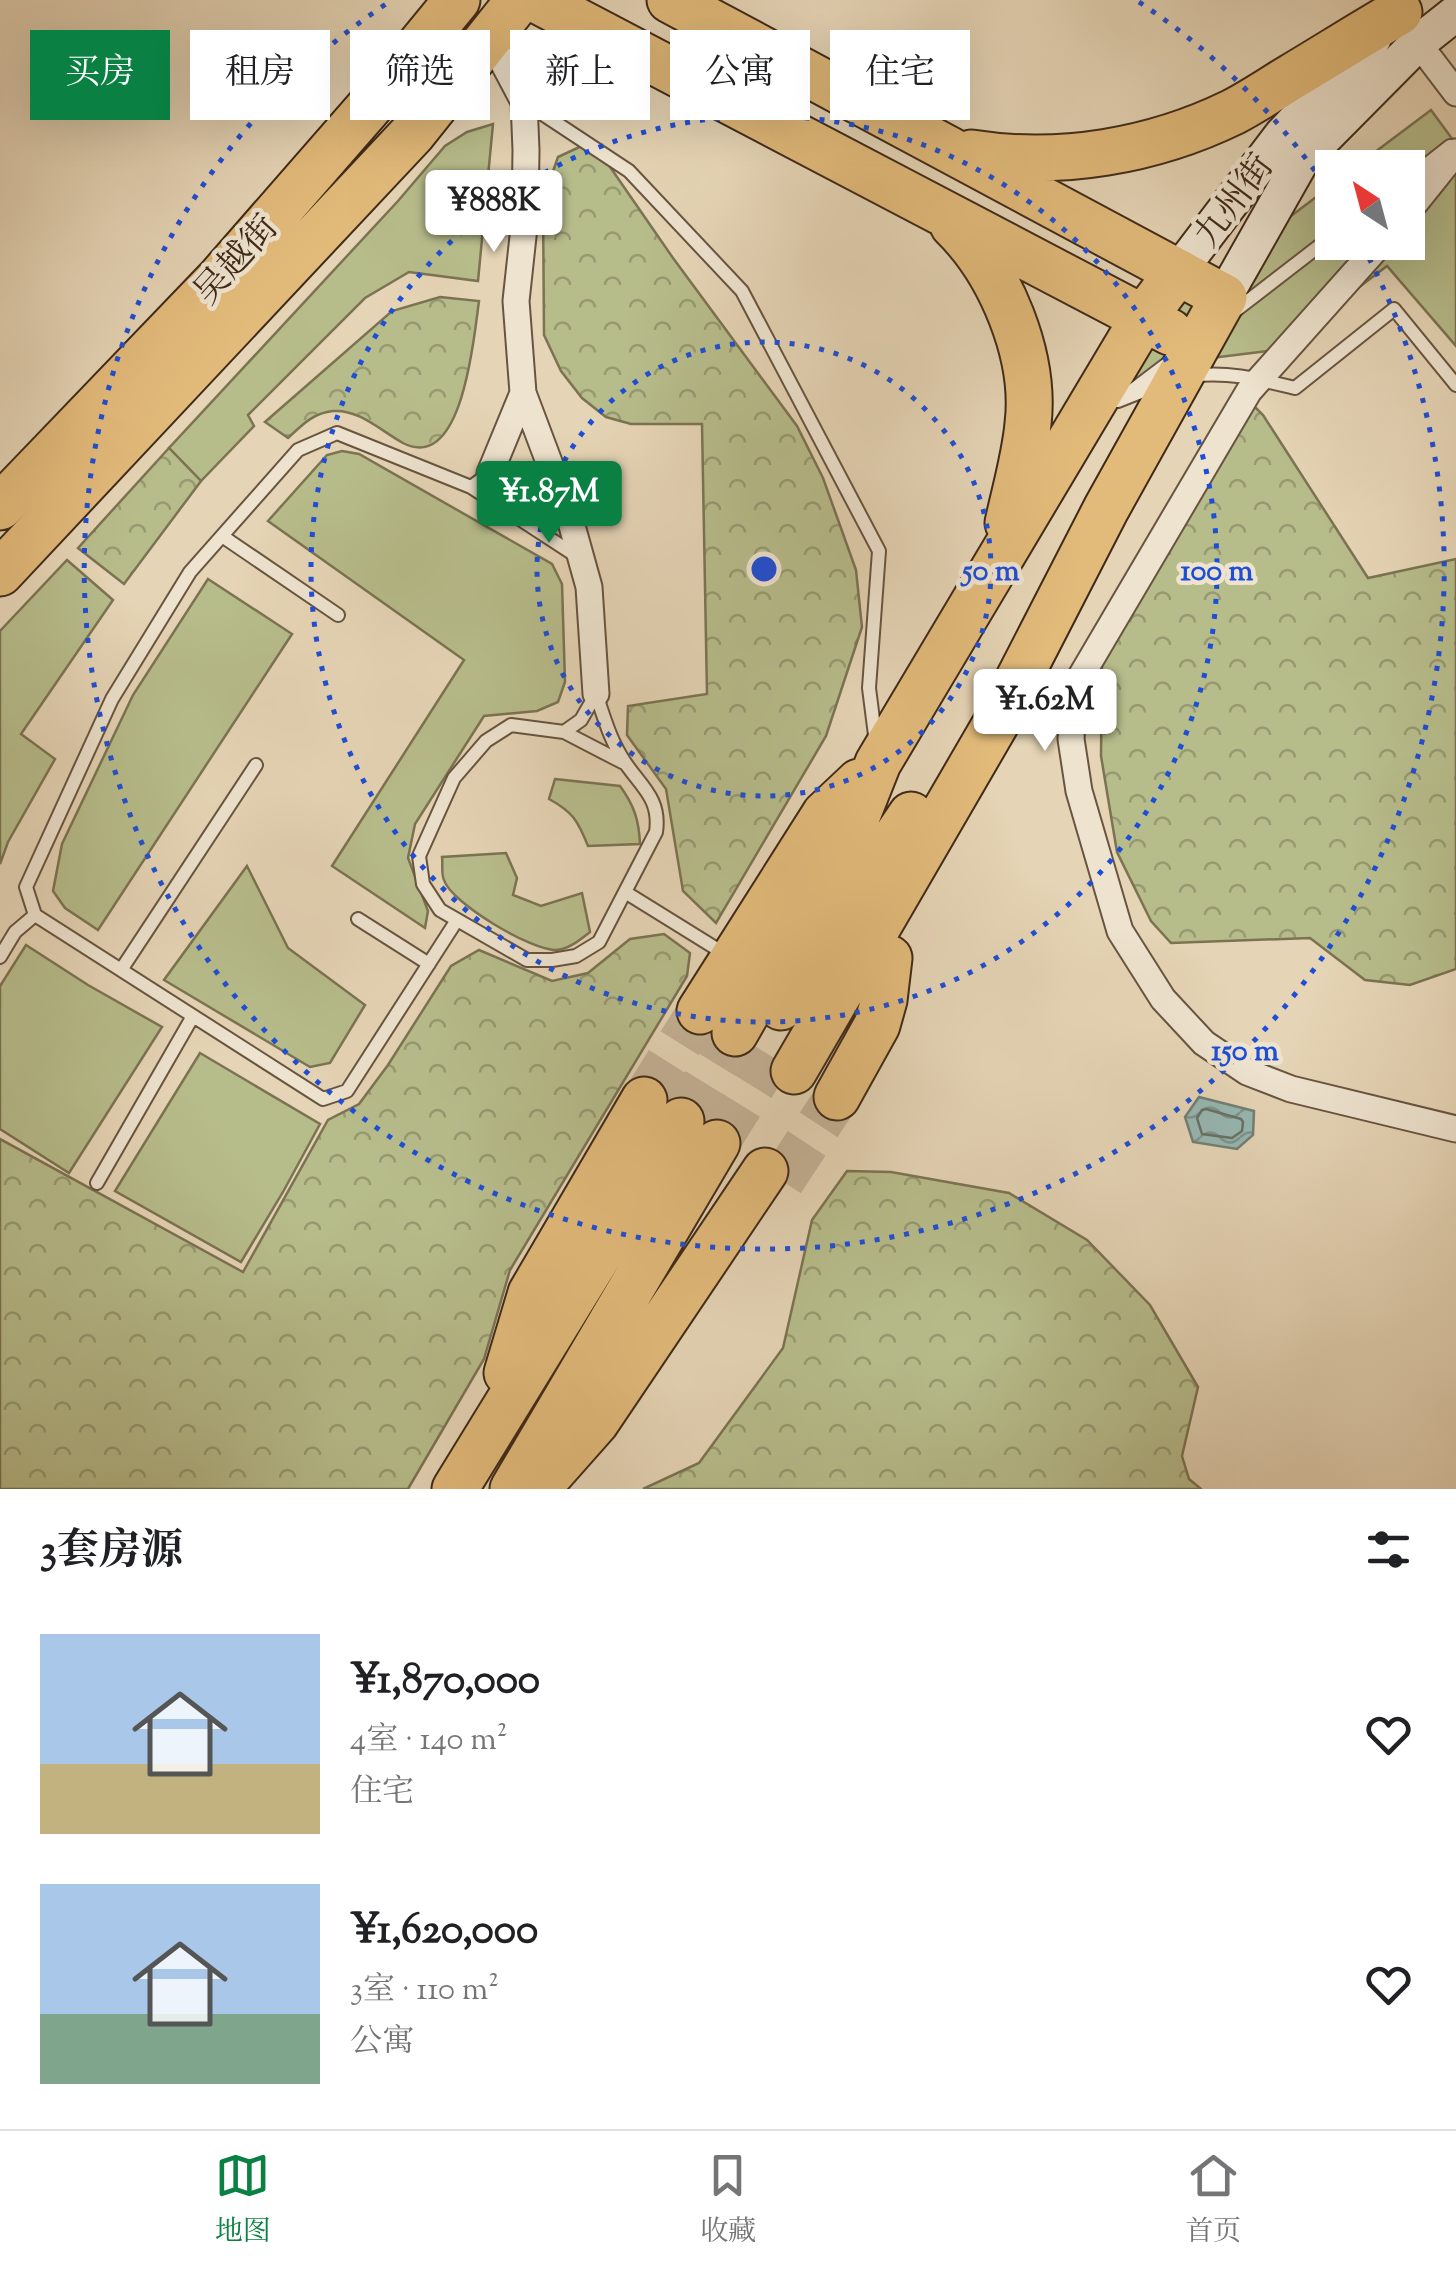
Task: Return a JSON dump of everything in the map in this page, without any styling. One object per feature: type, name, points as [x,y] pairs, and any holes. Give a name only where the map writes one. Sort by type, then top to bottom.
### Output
[{"type":"highway","name":"吴越街","points":[[0,507],[219,280],[457,0]]},
{"type":"highway","points":[[490,35],[518,0]]},
{"type":"highway","points":[[537,0],[1198,348]]},
{"type":"highway","points":[[670,0],[706,12],[948,149],[1224,297],[1106,509],[995,724],[889,958],[766,1053]]},
{"type":"highway","points":[[948,149],[1059,158],[1168,138],[1236,110],[1410,18]]},
{"type":"highway","points":[[0,573],[423,120]]},
{"type":"highway","points":[[937,209],[982,259],[998,287],[1012,318],[1025,369],[1029,422],[1001,558]]},
{"type":"highway","points":[[766,1053],[878,763],[1144,317],[1178,272]]},
{"type":"highway","points":[[766,1053],[1198,348]]},
{"type":"highway","points":[[766,1053],[995,724]]},
{"type":"highway","points":[[766,1053],[733,959],[825,814],[878,763]]},
{"type":"highway","points":[[504,1486],[498,1407],[541,1320],[712,1140]]},
{"type":"highway","points":[[504,1486],[712,1140]]},
{"type":"highway","points":[[504,1486],[596,1452],[712,1140]]},
{"type":"main road","name":"九州街","points":[[1178,272],[1282,134],[1410,18],[1456,13]]},
{"type":"main road","name":"九州街","points":[[1224,297],[1301,160],[1410,18]]},
{"type":"street","points":[[1410,18],[1456,92]]},
{"type":"street","points":[[490,38],[510,76]]},
{"type":"street","points":[[524,120],[525,218],[516,301],[523,393],[569,515],[589,587],[596,694]]},
{"type":"street","points":[[1425,191],[1456,152]]},
{"type":"street","points":[[1366,260],[1249,391],[1074,688],[1071,739],[1079,791],[1120,930],[1162,999],[1204,1043],[1248,1072],[1290,1090],[1456,1128]]},
{"type":"street","points":[[480,480],[523,393]]},
{"type":"lane","points":[[551,120],[629,171],[742,290],[879,551],[869,688],[878,763]]},
{"type":"lane","points":[[1425,166],[1456,142]]},
{"type":"lane","points":[[1315,249],[1118,401],[1181,377],[1216,372],[1295,388],[1394,310],[1456,386]]},
{"type":"lane","points":[[457,920],[347,1091],[323,1099],[35,915],[26,887],[112,700],[190,572],[298,450],[337,433],[480,480],[582,560]]},
{"type":"lane","points":[[222,536],[338,615]]},
{"type":"lane","points":[[564,732],[580,720],[596,694]]},
{"type":"lane","points":[[596,694],[609,734],[625,763],[647,789],[658,817],[656,832],[599,942],[576,956],[527,960],[440,910],[423,884],[419,856],[454,778],[486,742],[511,725],[564,732],[625,763]]},
{"type":"lane","points":[[121,970],[256,765]]},
{"type":"lane","points":[[625,892],[733,959]]},
{"type":"lane","points":[[0,957],[15,932],[35,915]]},
{"type":"lane","points":[[358,920],[429,964]]},
{"type":"lane","points":[[97,1183],[193,1016]]},
{"type":"green space","points":[[1431,110],[1456,144],[1456,346],[1387,266],[1276,350],[1195,360],[1106,388],[1090,368],[1315,198],[1315,260],[1425,260],[1425,150],[1378,150]]},
{"type":"green space","points":[[493,124],[478,281],[409,272],[365,298],[248,415],[254,426],[201,481],[169,448],[445,146],[467,132]]},
{"type":"green space","points":[[588,143],[599,151],[797,426],[823,478],[856,570],[862,627],[826,736],[716,923],[683,891],[666,789],[627,735],[628,706],[707,694],[702,424],[631,424],[606,417],[582,398],[561,371],[544,335],[543,200],[558,157]]},
{"type":"green space","points":[[440,297],[479,301],[462,397],[439,439],[423,447],[403,443],[361,417],[343,411],[314,417],[288,438],[265,422],[392,311]]},
{"type":"green space","points":[[1246,398],[1263,415],[1368,578],[1456,559],[1456,969],[1410,985],[1365,980],[1310,938],[1171,943],[1151,921],[1117,852],[1101,756],[1102,658]]},
{"type":"green space","points":[[169,448],[201,481],[124,584],[78,548]]},
{"type":"green space","points":[[342,451],[359,454],[552,564],[562,584],[565,682],[558,702],[537,711],[484,716],[415,824],[408,858],[428,911],[425,928],[332,866],[464,660],[268,521],[327,455]]},
{"type":"green space","points":[[67,560],[113,600],[21,734],[55,759],[8,842],[0,864],[0,631]]},
{"type":"green space","points":[[208,579],[292,634],[98,930],[65,908],[53,891],[62,844],[133,695]]},
{"type":"green space","points":[[555,779],[620,786],[635,813],[640,844],[588,846],[574,818],[549,799]]},
{"type":"green space","points":[[506,853],[517,878],[513,895],[541,906],[582,893],[590,932],[574,944],[556,950],[529,943],[476,913],[444,880],[442,857]]},
{"type":"green space","points":[[247,866],[288,948],[365,1005],[330,1063],[310,1067],[164,980]]},
{"type":"green space","points":[[664,934],[690,953],[687,976],[510,1270],[484,1359],[408,1489],[0,1489],[0,1139],[243,1272],[328,1120],[359,1104],[451,966],[479,950],[552,981],[588,973],[630,939]]},
{"type":"green space","points":[[26,945],[162,1027],[69,1173],[0,1129],[0,986]]},
{"type":"green space","points":[[200,1053],[320,1124],[241,1262],[115,1191]]},
{"type":"green space","points":[[847,1171],[891,1172],[1009,1193],[1087,1240],[1150,1305],[1198,1387],[1182,1456],[1189,1479],[1201,1489],[643,1489],[699,1463],[783,1348],[812,1220]]},
{"type":"water","points":[[1199,1097],[1254,1111],[1253,1135],[1237,1149],[1193,1142],[1185,1117]]},
{"type":"tunnel","points":[[644,1100],[700,1011]]},
{"type":"tunnel","points":[[681,1121],[735,1033]]},
{"type":"tunnel","points":[[717,1143],[771,1056]]},
{"type":"tunnel","points":[[782,1181],[837,1097]]}]
